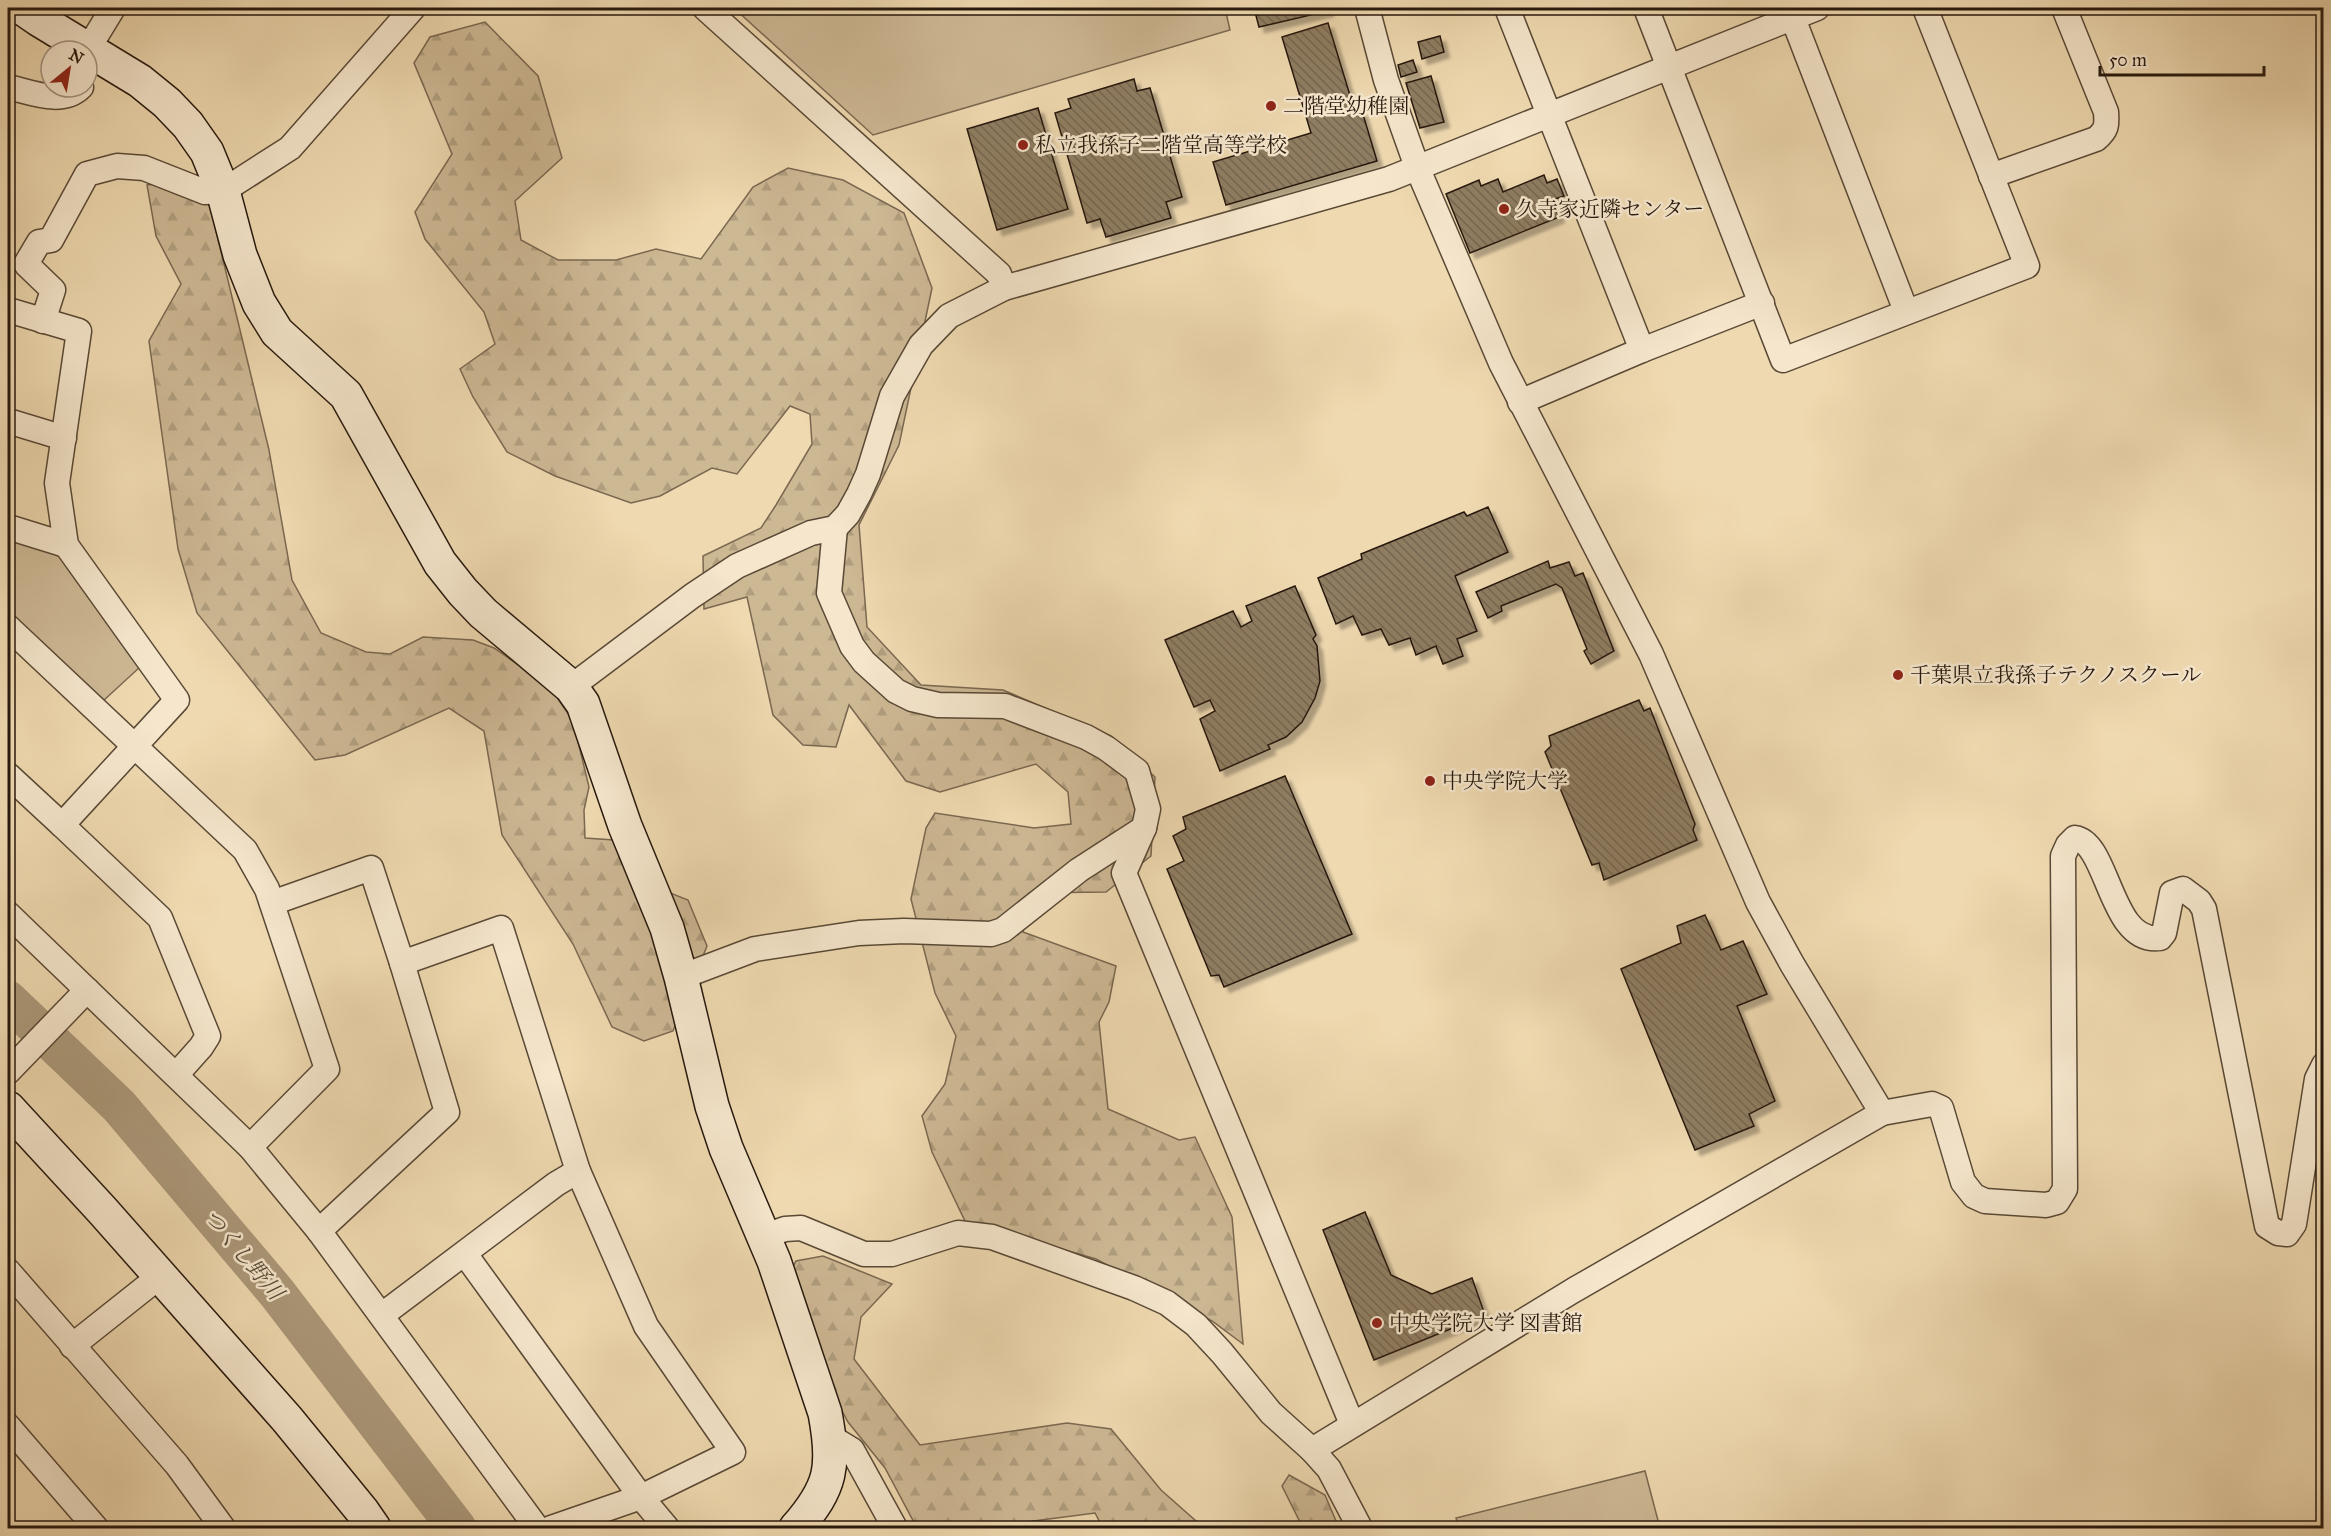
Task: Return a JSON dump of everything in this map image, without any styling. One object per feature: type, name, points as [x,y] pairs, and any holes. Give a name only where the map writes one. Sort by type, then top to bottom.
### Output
[{"type":"street","points":[[22,8],[63,39]]},
{"type":"street","points":[[99,51],[113,8]]},
{"type":"street","points":[[43,321],[53,290],[26,264],[39,242],[51,240],[87,174],[117,166],[144,168],[205,192],[223,191],[290,148],[413,8]]},
{"type":"street","points":[[705,8],[999,274],[1004,288]]},
{"type":"street","points":[[1367,8],[1386,80],[1417,167],[1481,321],[1520,402],[1651,654],[1758,902],[1882,1113]]},
{"type":"street","points":[[1507,8],[1642,350]]},
{"type":"street","points":[[1646,8],[1784,360],[2027,266],[1925,8]]},
{"type":"street","points":[[571,687],[692,596],[737,566],[811,533],[835,528],[848,514],[868,474],[892,396],[921,345],[949,316],[1004,288],[1389,179],[1549,113],[1669,67],[1791,12],[1817,8]]},
{"type":"street","points":[[1991,176],[2096,139],[2108,127],[2106,112],[2064,8]]},
{"type":"street","points":[[1791,12],[1906,311]]},
{"type":"street","points":[[99,65],[140,81],[167,103],[188,125],[207,152],[223,191],[240,255],[259,303],[277,332],[346,395],[440,563],[463,592],[483,613],[571,687],[583,704],[626,826],[658,903],[681,977],[712,1106],[726,1148],[765,1236],[813,1373],[829,1436],[831,1469],[827,1482],[805,1518],[796,1528]]},
{"type":"street","points":[[8,87],[39,94]]},
{"type":"street","points":[[1520,402],[1642,350],[1762,303]]},
{"type":"street","points":[[8,310],[79,331],[57,483],[66,545],[177,700],[62,825]]},
{"type":"street","points":[[8,421],[64,438]]},
{"type":"street","points":[[8,527],[66,545]]},
{"type":"street","points":[[835,528],[829,593],[852,646],[881,679],[896,691],[925,703],[1005,706],[1086,737],[1106,748],[1137,771],[1148,804],[1144,828],[1124,873],[1352,1424]]},
{"type":"street","points":[[8,627],[245,850],[267,889],[327,1070],[250,1147]]},
{"type":"street","points":[[8,775],[160,918],[208,1036],[176,1075]]},
{"type":"street","points":[[681,977],[755,949],[859,933],[904,931],[991,934],[1003,930],[1079,870],[1144,828]]},
{"type":"street","points":[[1312,1450],[1574,1290],[1882,1113],[1932,1104],[1941,1108],[1964,1182],[1974,1196],[1985,1200],[2046,1205],[2057,1202],[2065,1189],[2062,856],[2068,844],[2075,838],[2091,850],[2120,910],[2134,931],[2142,936],[2151,939],[2160,938],[2164,933],[2172,893],[2185,890],[2199,901],[2204,909],[2267,1226],[2278,1233],[2287,1234],[2294,1224],[2318,1079],[2324,1065]]},
{"type":"street","points":[[272,903],[371,868],[447,1112],[319,1231]]},
{"type":"street","points":[[8,914],[250,1147],[319,1231],[537,1528]]},
{"type":"street","points":[[402,963],[501,928],[578,1171],[646,1326],[733,1452],[641,1497],[551,1528]]},
{"type":"street","points":[[8,1072],[87,990]]},
{"type":"street","points":[[8,1108],[287,1419],[374,1528]]},
{"type":"street","points":[[382,1315],[556,1184],[578,1171]]},
{"type":"street","points":[[765,1236],[785,1228],[801,1228],[864,1254],[892,1254],[958,1233],[992,1237],[1134,1288],[1167,1303],[1196,1325],[1271,1413],[1312,1450],[1329,1469],[1360,1528]]},
{"type":"street","points":[[465,1254],[641,1497],[667,1528]]},
{"type":"street","points":[[8,1271],[177,1465],[223,1528]]},
{"type":"street","points":[[72,1346],[160,1276]]},
{"type":"street","points":[[8,1426],[96,1528]]},
{"type":"street","points":[[829,1436],[852,1450],[895,1528]]},
{"type":"green space","points":[[734,8],[1225,8],[1230,30],[873,135]]},
{"type":"green space","points":[[485,22],[538,76],[562,158],[515,201],[521,240],[558,260],[616,260],[656,249],[701,259],[753,187],[788,168],[843,180],[904,213],[932,288],[899,445],[859,525],[867,627],[921,685],[1003,690],[1111,736],[1155,777],[1151,856],[1106,892],[1029,893],[1023,932],[1116,966],[1109,1002],[1099,1022],[1108,1109],[1179,1140],[1195,1137],[1232,1217],[1243,1344],[1212,1321],[1096,1259],[965,1221],[932,1152],[922,1116],[945,1084],[956,1036],[935,993],[911,899],[926,828],[935,813],[1034,828],[1071,824],[1068,792],[1036,764],[940,792],[906,781],[849,705],[836,747],[803,745],[773,715],[747,597],[704,609],[703,556],[761,528],[812,444],[810,414],[790,406],[737,474],[712,468],[660,496],[631,503],[555,476],[507,452],[473,397],[460,369],[495,344],[484,312],[425,239],[415,212],[452,154],[414,63],[430,37]]},
{"type":"green space","points":[[203,177],[269,450],[292,580],[321,633],[366,652],[390,654],[423,637],[473,640],[494,648],[550,687],[573,721],[589,787],[584,810],[585,838],[614,840],[640,881],[688,900],[707,946],[673,1031],[644,1041],[612,1027],[573,944],[502,835],[484,731],[449,708],[345,755],[315,760],[197,613],[178,549],[149,341],[181,284],[156,236],[147,185]]},
{"type":"green space","points":[[8,539],[57,553],[140,667],[103,701],[8,613]]},
{"type":"green space","points":[[823,1256],[892,1284],[861,1317],[854,1359],[920,1445],[1067,1423],[1111,1429],[1161,1490],[1204,1528],[1103,1528],[1095,1513],[1018,1523],[1009,1528],[917,1528],[885,1468],[848,1422],[828,1385],[789,1274],[796,1261]]},
{"type":"green space","points":[[1645,1471],[1660,1528],[1459,1528],[1456,1518]]},
{"type":"green space","points":[[1289,1475],[1325,1495],[1339,1528],[1303,1528],[1282,1486]]},
{"type":"building","points":[[1254,8],[1328,8],[1328,11],[1259,27]]},
{"type":"building","points":[[1328,23],[1355,112],[1362,111],[1377,161],[1226,205],[1213,162],[1311,133],[1282,37]]},
{"type":"building","points":[[1440,36],[1444,52],[1422,59],[1418,42]]},
{"type":"building","points":[[1413,60],[1417,72],[1401,77],[1398,65]]},
{"type":"building","points":[[1431,76],[1444,122],[1420,128],[1406,83]]},
{"type":"building","points":[[1134,79],[1137,91],[1150,88],[1182,197],[1166,202],[1171,218],[1106,237],[1100,219],[1087,223],[1055,113],[1071,108],[1068,99]]},
{"type":"building","points":[[1038,108],[1068,209],[997,230],[967,129]]},
{"type":"building","name":"久寺家近隣センター","points":[[1544,175],[1547,183],[1557,179],[1564,196],[1552,200],[1559,217],[1470,253],[1446,194],[1479,180],[1481,186],[1498,179],[1503,192]]},
{"type":"building","points":[[1488,507],[1508,552],[1455,576],[1477,631],[1457,639],[1463,656],[1443,664],[1436,646],[1416,655],[1410,638],[1389,645],[1381,629],[1362,635],[1353,616],[1336,624],[1318,578],[1362,559],[1361,554],[1464,512],[1467,516]]},
{"type":"building","points":[[1548,561],[1550,568],[1569,562],[1575,576],[1583,573],[1614,651],[1591,664],[1584,651],[1587,649],[1562,588],[1556,584],[1501,606],[1502,611],[1488,618],[1476,592]]},
{"type":"building","points":[[1295,586],[1316,635],[1313,639],[1317,646],[1320,681],[1315,698],[1302,722],[1286,737],[1268,745],[1270,749],[1220,771],[1200,719],[1215,711],[1210,700],[1194,707],[1165,640],[1233,611],[1241,627],[1252,621],[1246,606]]},
{"type":"building","points":[[1639,700],[1644,711],[1650,708],[1695,824],[1693,830],[1697,840],[1604,880],[1599,863],[1592,865],[1545,752],[1551,746],[1549,736]]},
{"type":"building","points":[[1285,776],[1352,934],[1224,987],[1219,975],[1211,976],[1167,869],[1184,861],[1173,836],[1186,829],[1183,817]]},
{"type":"building","points":[[1705,915],[1721,950],[1743,941],[1767,994],[1737,1006],[1775,1101],[1749,1114],[1754,1126],[1695,1150],[1621,969],[1681,943],[1677,926]]},
{"type":"building","points":[[1365,1212],[1391,1275],[1432,1294],[1472,1278],[1485,1315],[1374,1360],[1323,1230]]},
{"type":"waterway","name":"つくし野川","points":[[8,1000],[119,1106],[277,1293],[457,1528]]},
{"type":"place","name":"二階堂幼稚園","points":[[1271,106]]},
{"type":"place","name":"私立我孫子二階堂高等学校","points":[[1023,145]]},
{"type":"place","name":"久寺家近隣センター","points":[[1504,209]]},
{"type":"place","name":"千葉県立我孫子テクノスクール","points":[[1898,675]]},
{"type":"place","name":"中央学院大学","points":[[1430,781]]},
{"type":"place","name":"中央学院大学 図書館","points":[[1377,1323]]}]
